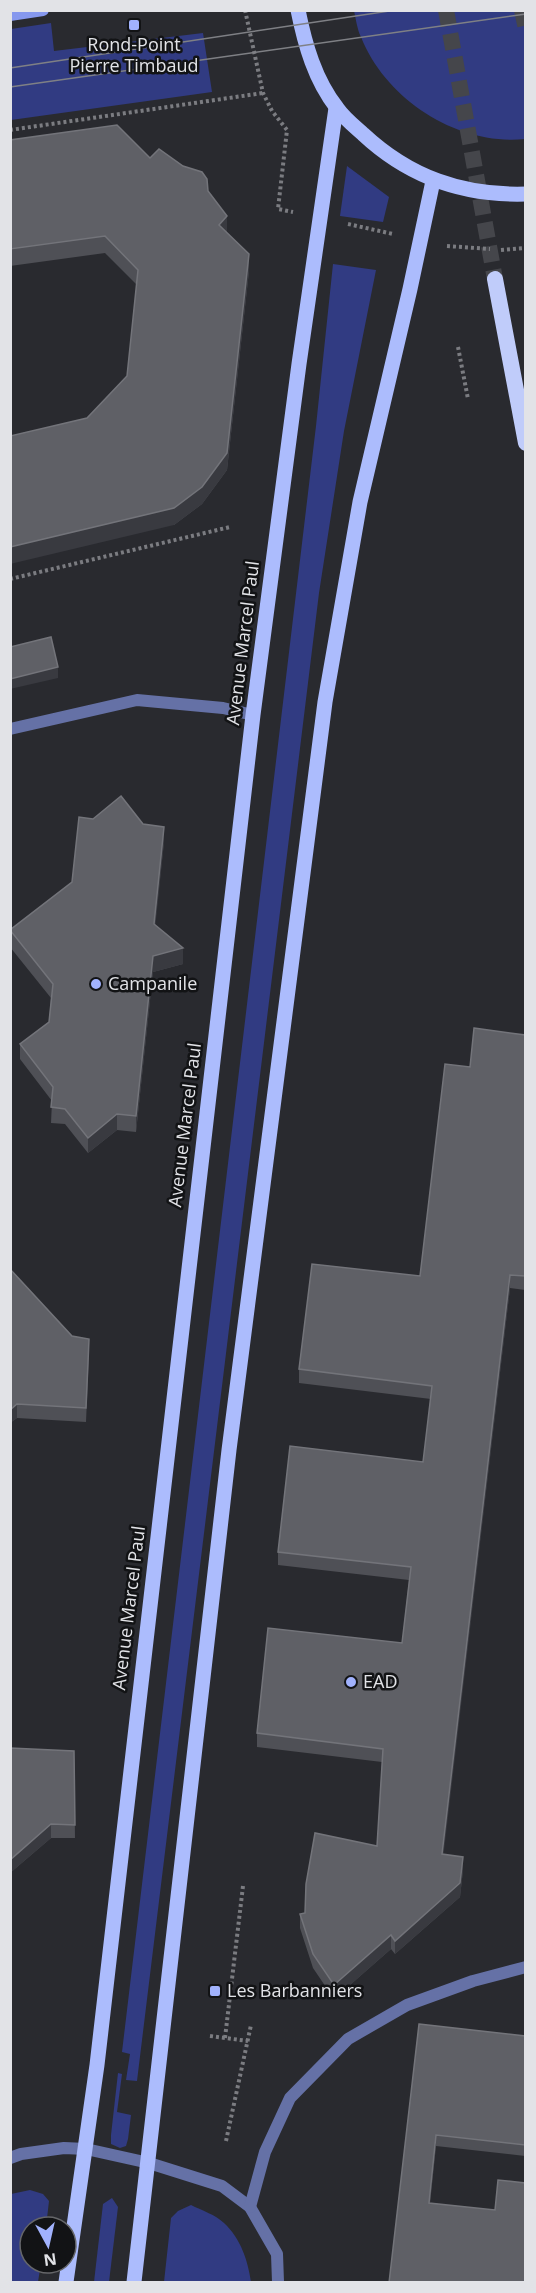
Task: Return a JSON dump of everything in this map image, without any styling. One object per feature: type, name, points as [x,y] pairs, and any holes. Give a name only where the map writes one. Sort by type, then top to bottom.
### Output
[{"type":"highway","points":[[495,279],[525,443]]},
{"type":"main road","points":[[10,15],[43,10]]},
{"type":"main road","points":[[298,10],[306,45],[314,66],[336,108],[379,149],[412,171],[433,181],[498,195],[525,194]]},
{"type":"main road","name":"Avenue Marcel Paul","points":[[66,2283],[86,2149],[253,715],[336,108]]},
{"type":"main road","points":[[134,2283],[229,1450],[325,702],[360,502],[411,289],[433,181]]},
{"type":"street","points":[[10,729],[137,700],[223,708],[253,715]]},
{"type":"street","points":[[250,2207],[264,2152],[290,2098],[348,2039],[407,2005],[525,1967]]},
{"type":"street","points":[[10,2158],[21,2154],[64,2148],[86,2149],[149,2163],[222,2186],[250,2207],[277,2254],[278,2283]]},
{"type":"path","points":[[244,10],[263,93],[272,111],[287,130],[278,210]]},
{"type":"path","points":[[10,129],[263,93]]},
{"type":"path","points":[[320,218],[420,240]]},
{"type":"path","points":[[444,246],[507,250],[525,248]]},
{"type":"path","points":[[458,347],[468,399]]},
{"type":"path","points":[[10,579],[230,527]]},
{"type":"path","points":[[225,2038],[243,1886]]},
{"type":"path","points":[[226,2141],[250,2025]]},
{"type":"path","points":[[210,2036],[248,2041]]},
{"type":"shaded area","points":[[354,11],[525,11],[525,139],[500,139],[475,135],[427,114],[406,99],[372,60],[360,34]]},
{"type":"shaded area","points":[[51,23],[54,51],[203,33],[212,92],[11,120],[11,29]]},
{"type":"shaded area","points":[[347,166],[389,197],[383,222],[340,216]]},
{"type":"shaded area","points":[[333,264],[376,270],[344,431],[319,593],[137,2081],[126,2080],[130,2054],[122,2052],[316,426]]},
{"type":"shaded area","points":[[118,2073],[122,2074],[117,2112],[131,2115],[126,2146],[120,2148],[111,2144]]},
{"type":"shaded area","points":[[30,2190],[43,2194],[49,2201],[47,2215],[18,2215],[18,2275],[39,2275],[38,2282],[11,2282],[11,2194]]},
{"type":"shaded area","points":[[112,2198],[118,2207],[109,2282],[94,2282],[103,2204]]},
{"type":"shaded area","points":[[191,2205],[217,2218],[230,2229],[243,2251],[251,2282],[164,2282],[171,2218],[178,2211]]},
{"type":"building","points":[[117,125],[150,158],[159,149],[183,166],[202,172],[207,179],[208,191],[227,216],[219,225],[249,254],[227,453],[202,487],[174,508],[10,547],[10,436],[87,418],[127,376],[138,270],[105,236],[10,249],[10,140]]},
{"type":"building","points":[[51,637],[58,667],[10,679],[10,647]]},
{"type":"building","name":"Campanile","points":[[121,796],[143,824],[164,827],[154,924],[183,948],[153,956],[136,1116],[117,1114],[88,1138],[65,1109],[51,1107],[53,1087],[20,1044],[49,1022],[53,984],[10,930],[72,882],[79,817],[93,819]]},
{"type":"building","points":[[474,1028],[525,1035],[525,1276],[510,1275],[442,1854],[463,1857],[460,1883],[395,1941],[391,1935],[334,1985],[313,1954],[300,1914],[305,1913],[306,1884],[315,1833],[377,1846],[383,1749],[257,1733],[268,1628],[402,1643],[411,1567],[278,1552],[290,1446],[423,1462],[432,1386],[299,1369],[312,1264],[420,1276],[445,1064],[470,1067]]},
{"type":"building","points":[[10,1269],[72,1336],[89,1339],[86,1408],[17,1404],[10,1410]]},
{"type":"building","points":[[10,1748],[74,1751],[75,1825],[51,1824],[10,1860]]},
{"type":"building","points":[[419,2024],[525,2036],[525,2145],[436,2135],[429,2203],[495,2210],[498,2180],[525,2183],[525,2283],[389,2283]]},
{"type":"tunnel","points":[[446,10],[495,279]]},
{"type":"tunnel","points":[[522,10],[526,29]]},
{"type":"tram line","points":[[10,68],[396,10]]},
{"type":"tram line","points":[[10,87],[526,14]]},
{"type":"place","name":"Rond-Point Pierre Timbaud","points":[[134,25]]},
{"type":"place","name":"Campanile","points":[[96,984]]},
{"type":"place","name":"EAD","points":[[351,1682]]},
{"type":"place","name":"Les Barbanniers","points":[[215,1991]]}]
